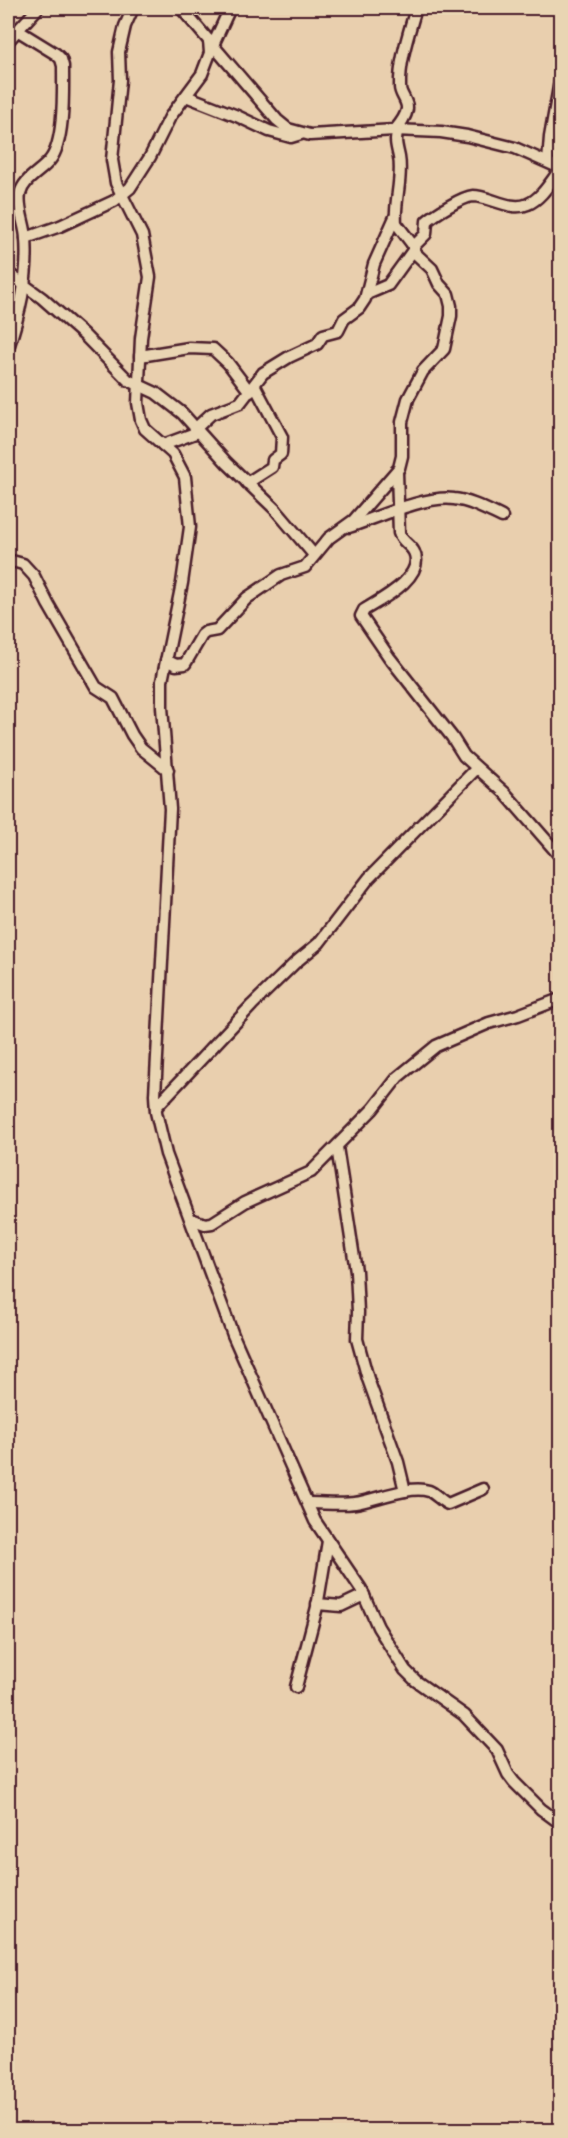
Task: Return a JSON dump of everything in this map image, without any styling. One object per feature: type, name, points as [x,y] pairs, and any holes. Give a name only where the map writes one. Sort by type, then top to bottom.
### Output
[{"type":"street","points":[[8,40],[38,8]]},
{"type":"street","points":[[133,8],[125,26],[119,52],[120,80],[112,160],[116,183],[142,235],[150,277],[143,315],[140,356],[141,420],[146,429],[173,454],[185,477],[190,527],[182,583],[162,681],[170,809],[162,981],[157,1032],[156,1107],[166,1154],[243,1360],[267,1408],[315,1521],[364,1595],[390,1648],[405,1670],[416,1681],[465,1715],[497,1750],[514,1782],[541,1809],[561,1823]]},
{"type":"street","points":[[181,8],[277,120],[288,129],[301,134],[320,135],[396,130],[441,132],[493,141],[525,151],[561,169],[540,194],[528,204],[516,205],[473,196],[457,202],[427,221],[426,234],[413,248],[388,285],[367,294]]},
{"type":"street","points":[[26,238],[60,226],[122,196],[140,174],[170,117],[207,64],[211,42],[230,8]]},
{"type":"street","points":[[163,444],[196,431],[211,414],[237,406],[269,369],[317,345],[323,335],[338,331],[344,319],[359,308],[367,294],[374,264],[395,217],[400,176],[395,143],[396,130],[407,109],[400,93],[400,85],[416,8]]},
{"type":"street","points":[[8,348],[16,324],[24,285],[26,238],[19,196],[23,186],[47,163],[56,149],[63,108],[63,66],[56,54],[17,30]]},
{"type":"street","points":[[548,162],[550,137],[561,81]]},
{"type":"street","points":[[186,96],[269,131],[291,137],[301,134]]},
{"type":"street","points":[[166,660],[176,665],[185,664],[202,635],[217,630],[247,598],[285,572],[305,567],[329,538],[354,520],[397,472],[401,463],[402,422],[408,399],[423,371],[444,349],[451,306],[448,294],[439,284],[432,269],[415,254],[397,227],[395,217]]},
{"type":"street","points":[[8,273],[84,335],[128,380],[156,393],[188,419],[196,431],[275,509],[314,555]]},
{"type":"street","points":[[140,356],[189,348],[213,349],[252,389],[282,437],[283,450],[273,459],[272,467],[247,483]]},
{"type":"street","points":[[397,472],[399,533],[403,541],[413,550],[415,555],[413,567],[400,588],[364,610],[361,616],[464,756],[505,793],[561,856]]},
{"type":"street","points":[[344,528],[437,499],[453,498],[465,501],[502,517]]},
{"type":"street","points":[[8,560],[23,564],[34,576],[96,687],[112,698],[137,741],[153,759],[168,770]]},
{"type":"street","points":[[156,1107],[252,1005],[319,943],[369,878],[458,790],[476,769]]},
{"type":"street","points":[[191,1219],[205,1224],[213,1223],[245,1202],[311,1172],[373,1109],[398,1077],[436,1046],[489,1023],[561,999]]},
{"type":"street","points":[[337,1147],[358,1290],[357,1339],[368,1378],[398,1462],[405,1491]]},
{"type":"street","points":[[308,1503],[349,1503],[405,1491],[430,1491],[448,1504],[483,1489]]},
{"type":"street","points":[[296,1686],[317,1604],[328,1541]]},
{"type":"street","points":[[317,1604],[341,1606],[364,1595]]}]
